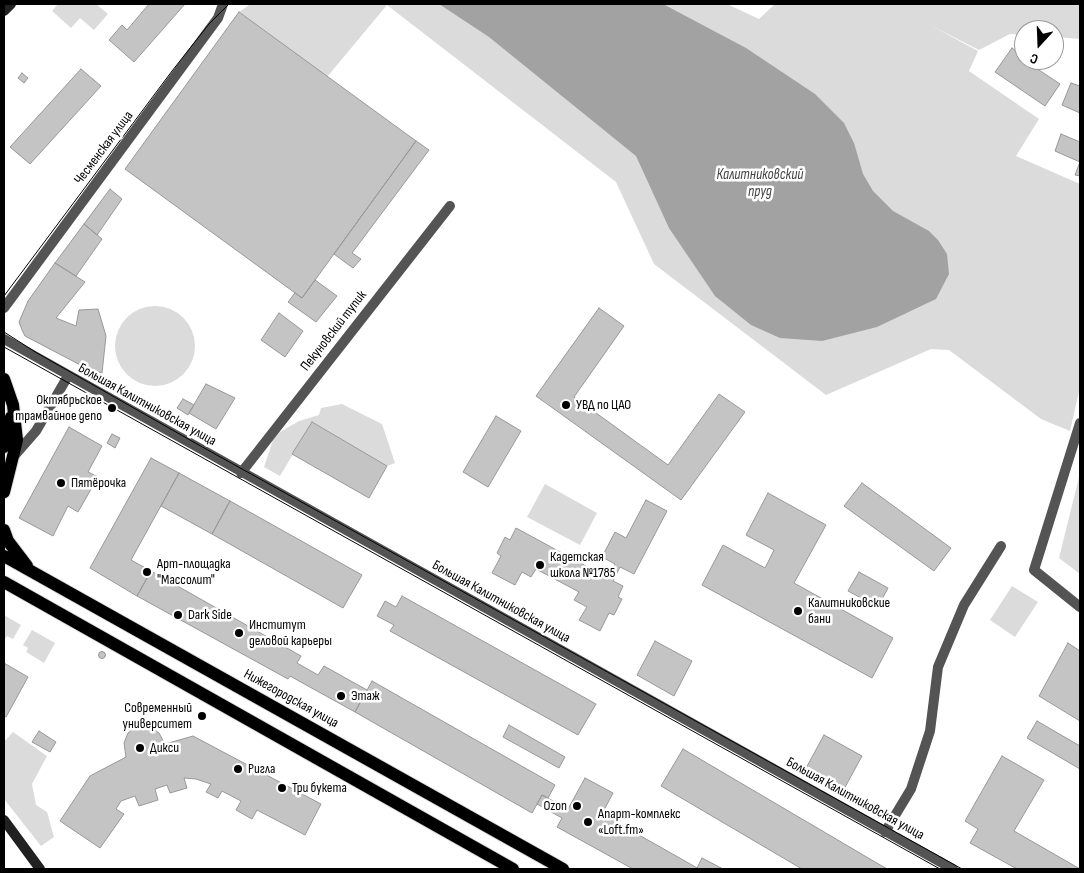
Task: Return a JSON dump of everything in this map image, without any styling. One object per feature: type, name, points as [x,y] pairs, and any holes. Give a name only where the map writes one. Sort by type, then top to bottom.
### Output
[{"type":"main road","points":[[4,379],[13,405],[17,427],[14,455],[4,492]]},
{"type":"main road","points":[[4,447],[10,430],[13,405]]},
{"type":"main road","points":[[4,530],[19,558],[36,574]]},
{"type":"main road","name":"Нижегородская улица","points":[[4,556],[563,869]]},
{"type":"main road","points":[[7,584],[513,869]]},
{"type":"street","points":[[4,11],[11,4]]},
{"type":"street","name":"Чесменская улица","points":[[4,308],[218,18],[223,4]]},
{"type":"street","name":"Пекуновский тупик","points":[[242,473],[450,206]]},
{"type":"street","name":"Большая Калитниковская улица","points":[[4,340],[952,869]]},
{"type":"street","points":[[14,455],[36,431],[68,376]]},
{"type":"street","points":[[1080,423],[1034,570],[1080,607]]},
{"type":"street","points":[[885,832],[911,789],[927,739],[938,667],[964,605],[1001,546]]},
{"type":"street","points":[[4,820],[40,869]]},
{"type":"shaded area","points":[[58,4],[96,4],[108,14],[94,30],[80,18],[71,28],[52,11]]},
{"type":"shaded area","points":[[727,4],[759,19],[775,4],[1080,4],[1080,39],[1064,38],[1064,20],[1014,20],[1014,34],[1010,34],[979,50],[930,25],[978,51],[969,71],[1039,119],[1016,156],[1080,184],[1080,387],[1070,431],[1041,419],[949,350],[931,349],[826,395],[654,264],[616,182],[387,5],[327,77],[239,12],[249,5]]},
{"type":"shaded area","points":[[155,306],[170,309],[183,318],[192,331],[195,346],[192,361],[183,374],[170,383],[155,386],[140,383],[127,374],[118,361],[115,346],[118,331],[127,318],[140,309]]},
{"type":"shaded area","points":[[342,404],[382,424],[395,463],[387,466],[312,422],[280,476],[264,467],[273,440],[280,432],[299,421],[319,415],[321,408]]},
{"type":"shaded area","points":[[1080,473],[1080,574],[1059,558]]},
{"type":"shaded area","points":[[545,484],[597,513],[580,545],[527,517]]},
{"type":"shaded area","points":[[1012,586],[1038,602],[1015,637],[990,620]]},
{"type":"shaded area","points":[[4,615],[21,625],[13,639],[7,636],[4,640]]},
{"type":"shaded area","points":[[32,630],[55,643],[44,663],[26,652],[28,648],[23,645]]},
{"type":"shaded area","points":[[13,732],[47,756],[32,784],[36,805],[47,812],[54,837],[41,846],[4,799],[4,742]]},
{"type":"water","name":"Калитниковский пруд","points":[[439,4],[663,4],[746,48],[815,94],[844,123],[854,143],[863,174],[873,191],[893,211],[929,231],[938,240],[947,254],[949,274],[936,299],[877,327],[822,341],[780,338],[751,325],[715,296],[669,228],[636,156],[489,37]]},
{"type":"building","points":[[149,4],[185,4],[134,62],[109,40],[122,25],[127,30]]},
{"type":"building","points":[[239,12],[416,141],[302,298],[125,169]]},
{"type":"building","points":[[1012,48],[1014,50],[1014,70],[1039,70],[1060,84],[1045,106],[995,72]]},
{"type":"building","points":[[81,69],[101,86],[30,164],[10,147]]},
{"type":"building","points":[[22,73],[28,78],[24,83],[18,78]]},
{"type":"building","points":[[1071,83],[1080,86],[1080,113],[1062,105]]},
{"type":"building","points":[[1061,134],[1080,142],[1080,162],[1055,151]]},
{"type":"building","points":[[416,141],[429,150],[352,253],[361,259],[353,268],[334,254]]},
{"type":"building","points":[[1080,162],[1080,176],[1075,175]]},
{"type":"building","points":[[110,189],[122,199],[97,235],[84,224]]},
{"type":"building","points":[[84,224],[102,239],[76,276],[55,263]]},
{"type":"building","points":[[55,263],[85,282],[56,318],[76,326],[79,310],[98,309],[106,336],[102,373],[88,369],[25,336],[22,330],[19,322],[28,301]]},
{"type":"building","points":[[315,280],[337,296],[316,322],[288,302],[295,293],[302,298]]},
{"type":"building","name":"УВД по ЦАО","points":[[599,308],[624,326],[574,397],[668,465],[719,394],[745,412],[681,500],[536,396]]},
{"type":"building","points":[[279,313],[303,331],[285,357],[261,340]]},
{"type":"building","points":[[206,384],[235,398],[216,429],[189,413]]},
{"type":"building","points":[[183,399],[194,405],[188,415],[177,408]]},
{"type":"building","points":[[496,416],[521,431],[488,487],[463,472]]},
{"type":"building","points":[[312,422],[387,466],[369,498],[292,454]]},
{"type":"building","points":[[69,427],[102,446],[88,472],[98,477],[78,512],[68,506],[53,536],[19,518]]},
{"type":"building","points":[[112,434],[120,438],[115,448],[107,443]]},
{"type":"building","points":[[151,458],[179,473],[131,560],[151,571],[137,596],[90,568]]},
{"type":"building","points":[[179,473],[230,501],[212,534],[161,506]]},
{"type":"building","points":[[862,483],[951,548],[934,571],[844,506]]},
{"type":"building","name":"Калитниковские бани","points":[[768,493],[826,525],[794,583],[893,638],[872,678],[702,585],[723,545],[765,568],[774,550],[746,535]]},
{"type":"building","name":"Кадетская школа №1785","points":[[646,500],[667,511],[634,574],[620,567],[613,581],[623,586],[618,597],[622,599],[614,615],[609,613],[600,631],[579,620],[587,607],[574,600],[579,592],[536,569],[531,577],[522,572],[515,585],[492,573],[501,556],[497,553],[505,537],[510,540],[516,528],[608,578],[615,564],[602,557],[615,532],[626,538]]},
{"type":"building","points":[[230,501],[362,575],[343,608],[212,534]]},
{"type":"building","points":[[151,571],[301,656],[297,663],[318,675],[324,666],[367,690],[355,712],[290,676],[288,679],[137,596]]},
{"type":"building","points":[[859,572],[888,588],[878,607],[848,591]]},
{"type":"building","points":[[402,596],[596,704],[578,735],[390,631],[394,625],[377,616],[385,601],[396,607]]},
{"type":"building","points":[[655,641],[692,661],[674,696],[637,675]]},
{"type":"building","points":[[1068,643],[1080,651],[1080,721],[1039,696]]},
{"type":"building","points":[[102,651],[106,655],[102,659],[98,655]]},
{"type":"building","points":[[4,663],[28,677],[6,717],[4,716]]},
{"type":"building","points":[[372,681],[555,785],[548,798],[542,795],[532,813],[355,712]]},
{"type":"building","points":[[1037,721],[1080,746],[1080,769],[1027,738]]},
{"type":"building","points":[[509,725],[565,757],[559,768],[503,737]]},
{"type":"building","points":[[137,726],[150,726],[159,733],[165,744],[193,736],[321,804],[305,835],[257,810],[252,819],[236,810],[241,801],[222,791],[218,798],[206,792],[211,784],[196,779],[184,778],[187,788],[170,793],[167,785],[155,789],[158,800],[139,806],[135,796],[121,801],[116,809],[124,814],[100,848],[60,821],[90,776],[126,757],[124,743],[128,733]]},
{"type":"building","points":[[39,731],[56,742],[50,752],[32,742]]},
{"type":"building","points":[[824,735],[862,756],[843,791],[805,770]]},
{"type":"building","points":[[683,749],[887,869],[802,869],[661,786]]},
{"type":"building","points":[[1002,756],[1044,780],[1014,831],[1080,869],[1017,869],[970,843],[978,829],[965,821]]},
{"type":"building","name":"Апарт-комплекс «Loft.fm»","points":[[585,778],[613,793],[602,814],[699,869],[633,869],[557,827],[562,818],[537,804],[542,795],[568,809]]},
{"type":"building","points":[[702,858],[723,869],[697,868]]},
{"type":"tram line","points":[[4,296],[172,71],[209,24],[229,4]]},
{"type":"tram line","points":[[4,332],[37,353],[197,444],[962,869]]},
{"type":"tram line","points":[[4,347],[940,869]]},
{"type":"place","name":"УВД по ЦАО","points":[[566,405]]},
{"type":"place","name":"Октябрьское трамвайное депо","points":[[112,408]]},
{"type":"place","name":"Пятёрочка","points":[[61,483]]},
{"type":"place","name":"Кадетская школа №1785","points":[[540,565]]},
{"type":"place","name":"Арт-площадка \"Массолит\"","points":[[147,572]]},
{"type":"place","name":"Калитниковские бани","points":[[798,611]]},
{"type":"place","name":"Dark Side","points":[[178,615]]},
{"type":"place","name":"Институт деловой карьеры","points":[[239,633]]},
{"type":"place","name":"Этаж","points":[[341,696]]},
{"type":"place","name":"Современный университет","points":[[202,716]]},
{"type":"place","name":"Дикси","points":[[140,748]]},
{"type":"place","name":"Ригла","points":[[238,769]]},
{"type":"place","name":"Три букета","points":[[282,788]]},
{"type":"place","name":"Ozon","points":[[577,806]]},
{"type":"place","name":"Апарт-комплекс «Loft.fm»","points":[[588,822]]}]
